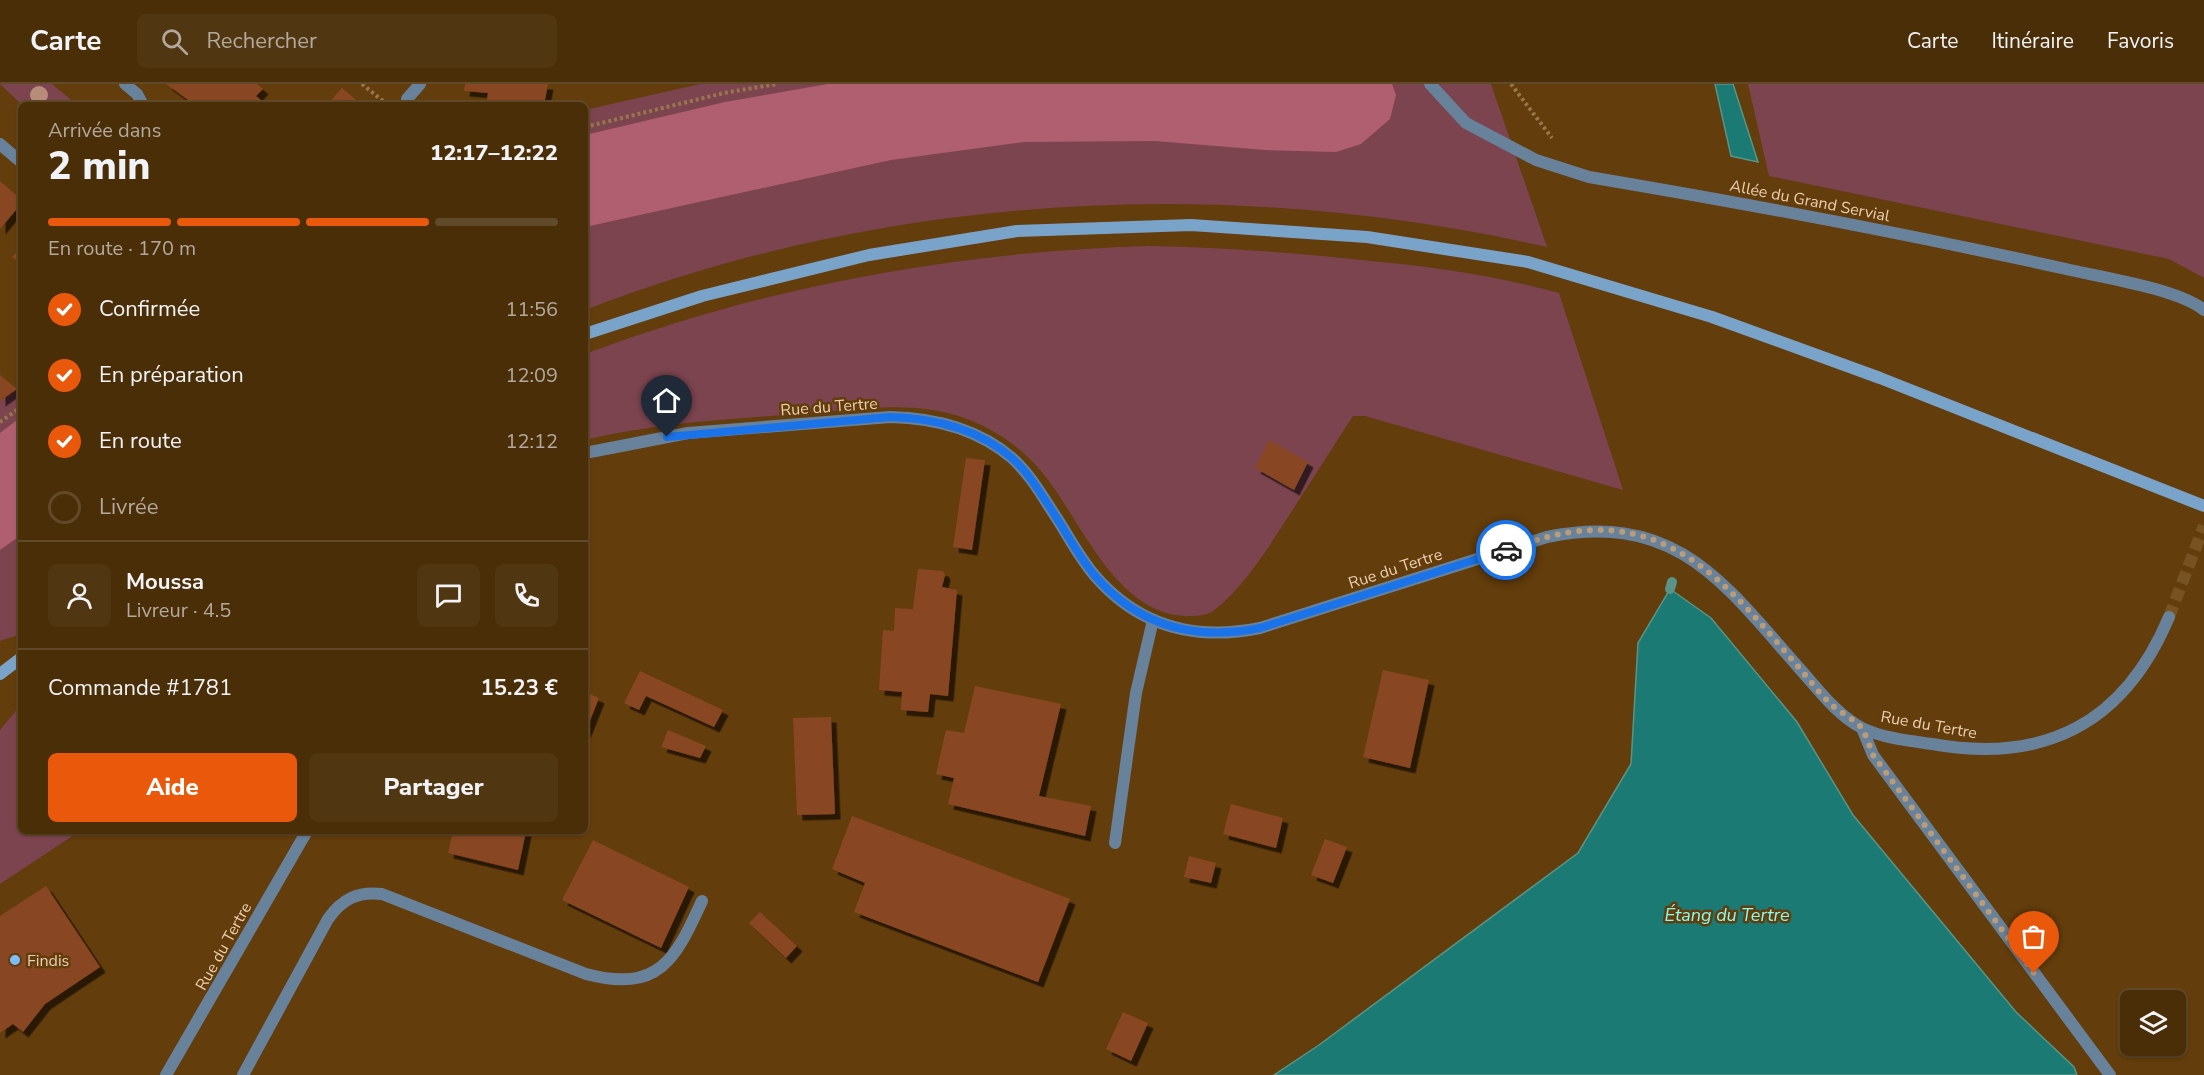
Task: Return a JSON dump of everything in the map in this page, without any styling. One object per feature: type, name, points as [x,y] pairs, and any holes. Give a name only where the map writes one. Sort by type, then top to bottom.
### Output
[{"type":"main road","points":[[588,333],[702,296],[858,258],[1017,231],[1191,225],[1367,237],[1528,262],[1712,316],[1880,378],[2204,506]]},
{"type":"main road","points":[[0,674],[18,660]]},
{"type":"street","points":[[125,84],[137,94],[141,102]]},
{"type":"street","points":[[407,99],[420,84]]},
{"type":"street","name":"Allée du Grand Servial","points":[[1430,84],[1466,123],[1536,160],[1589,177],[1947,243],[2129,283],[2195,303],[2204,310]]},
{"type":"street","points":[[0,144],[18,159]]},
{"type":"street","name":"Rue du Tertre","points":[[588,452],[688,433],[890,417],[919,418],[948,423],[975,434],[1011,457],[1027,472],[1094,575],[1112,593],[1153,620],[1179,629],[1206,634],[1233,633],[1260,628],[1547,537],[1592,531],[1628,533],[1672,548],[1705,567],[1726,585],[1830,704],[1862,728],[1904,740],[1959,749],[2018,748],[2048,742],[2091,718],[2122,693],[2141,671],[2157,647],[2169,617]]},
{"type":"street","points":[[1115,843],[1136,693],[1153,620]]},
{"type":"street","points":[[1862,728],[1873,755],[2110,1075]]},
{"type":"street","name":"Rue du Tertre","points":[[166,1075],[304,834]]},
{"type":"street","points":[[243,1075],[328,919],[336,908],[359,894],[382,894],[586,974],[607,979],[628,979],[644,975],[673,958],[702,901]]},
{"type":"path","points":[[362,84],[384,102]]},
{"type":"path","points":[[588,126],[724,93],[777,84]]},
{"type":"path","points":[[1511,84],[1548,134]]},
{"type":"path","points":[[0,422],[18,409]]},
{"type":"shaded area","points":[[0,84],[52,84],[73,102],[19,102]]},
{"type":"shaded area","points":[[700,84],[1491,84],[1547,247],[1427,224],[1305,210],[1183,204],[1061,207],[940,219],[819,240],[701,270],[588,309],[588,109]]},
{"type":"shaded area","points":[[828,84],[1392,84],[1396,95],[1390,119],[1361,144],[1336,152],[1265,150],[1155,141],[1024,142],[891,160],[588,226],[588,134],[725,102]]},
{"type":"shaded area","points":[[1748,84],[2204,84],[2204,278],[2169,259],[1769,176]]},
{"type":"shaded area","points":[[1148,246],[1315,255],[1442,269],[1559,293],[1623,490],[1365,416],[1353,416],[1245,580],[1210,613],[1185,616],[1160,611],[1138,599],[1119,581],[1101,560],[1041,471],[1025,455],[1007,440],[987,428],[947,413],[905,408],[863,409],[692,422],[638,429],[588,439],[588,353],[722,309],[862,277],[1004,256]]},
{"type":"shaded area","points":[[18,388],[18,635],[0,641],[0,401]]},
{"type":"shaded area","points":[[18,419],[18,537],[0,550],[0,433]]},
{"type":"shaded area","points":[[18,709],[18,834],[75,834],[0,884],[0,730]]},
{"type":"water","points":[[1715,84],[1733,84],[1758,162],[1731,156]]},
{"type":"water","name":"Étang du Tertre","points":[[1670,589],[1711,618],[1797,722],[1853,815],[2016,1012],[2074,1067],[2077,1075],[1274,1075],[1319,1045],[1578,853],[1631,764],[1638,643]]},
{"type":"building","points":[[166,84],[257,84],[263,89],[256,96],[263,102],[191,102]]},
{"type":"building","points":[[465,84],[548,84],[545,102],[486,102],[488,93],[464,91]]},
{"type":"building","points":[[342,88],[358,102],[330,102]]},
{"type":"building","points":[[0,181],[18,196],[18,208],[0,229]]},
{"type":"building","points":[[18,250],[18,262],[12,257]]},
{"type":"building","points":[[0,375],[17,389],[0,401]]},
{"type":"building","points":[[1269,440],[1308,462],[1294,490],[1255,468]]},
{"type":"building","points":[[966,458],[985,460],[972,550],[953,547]]},
{"type":"building","points":[[918,569],[943,571],[945,575],[942,587],[957,590],[948,696],[930,694],[928,712],[901,710],[902,692],[879,690],[883,630],[894,631],[895,608],[913,609]]},
{"type":"building","points":[[1383,670],[1429,680],[1410,768],[1363,757]]},
{"type":"building","points":[[640,671],[723,710],[714,727],[646,696],[639,710],[624,703]]},
{"type":"building","points":[[975,686],[1061,704],[1039,796],[1091,806],[1085,836],[948,804],[954,778],[936,774],[945,734],[946,730],[964,733]]},
{"type":"building","points":[[588,693],[599,698],[588,726]]},
{"type":"building","points":[[831,717],[835,814],[797,815],[793,718]]},
{"type":"building","points":[[668,730],[706,746],[700,758],[661,747]]},
{"type":"building","points":[[1231,804],[1283,818],[1276,848],[1223,834]]},
{"type":"building","points":[[852,816],[1070,899],[1038,982],[854,912],[865,883],[832,869]]},
{"type":"building","points":[[452,834],[525,834],[518,870],[448,853]]},
{"type":"building","points":[[1325,839],[1347,847],[1333,883],[1311,875]]},
{"type":"building","points":[[593,840],[689,887],[661,948],[562,900]]},
{"type":"building","points":[[1189,856],[1216,863],[1211,883],[1184,877]]},
{"type":"building","points":[[46,886],[100,967],[45,1004],[23,1032],[13,1024],[0,1033],[0,916]]},
{"type":"building","points":[[760,912],[797,946],[786,958],[749,923]]},
{"type":"building","points":[[1123,1012],[1148,1023],[1131,1061],[1106,1049]]},
{"type":"waterway","points":[[1670,589],[1672,582]]},
{"type":"tunnel","points":[[2169,617],[2204,526]]},
{"type":"way so far","points":[[1506,550],[1547,537],[1602,530],[1628,533],[1655,540],[1705,567],[1726,585],[1830,704],[1862,728],[1873,755],[2034,973]]},
{"type":"place","name":"Findis","points":[[15,960]]},
{"type":"route","points":[[667,437],[688,433],[890,417],[919,418],[948,423],[994,444],[1027,472],[1094,575],[1112,593],[1131,608],[1153,620],[1179,629],[1206,634],[1233,633],[1260,628],[1506,550]]}]
